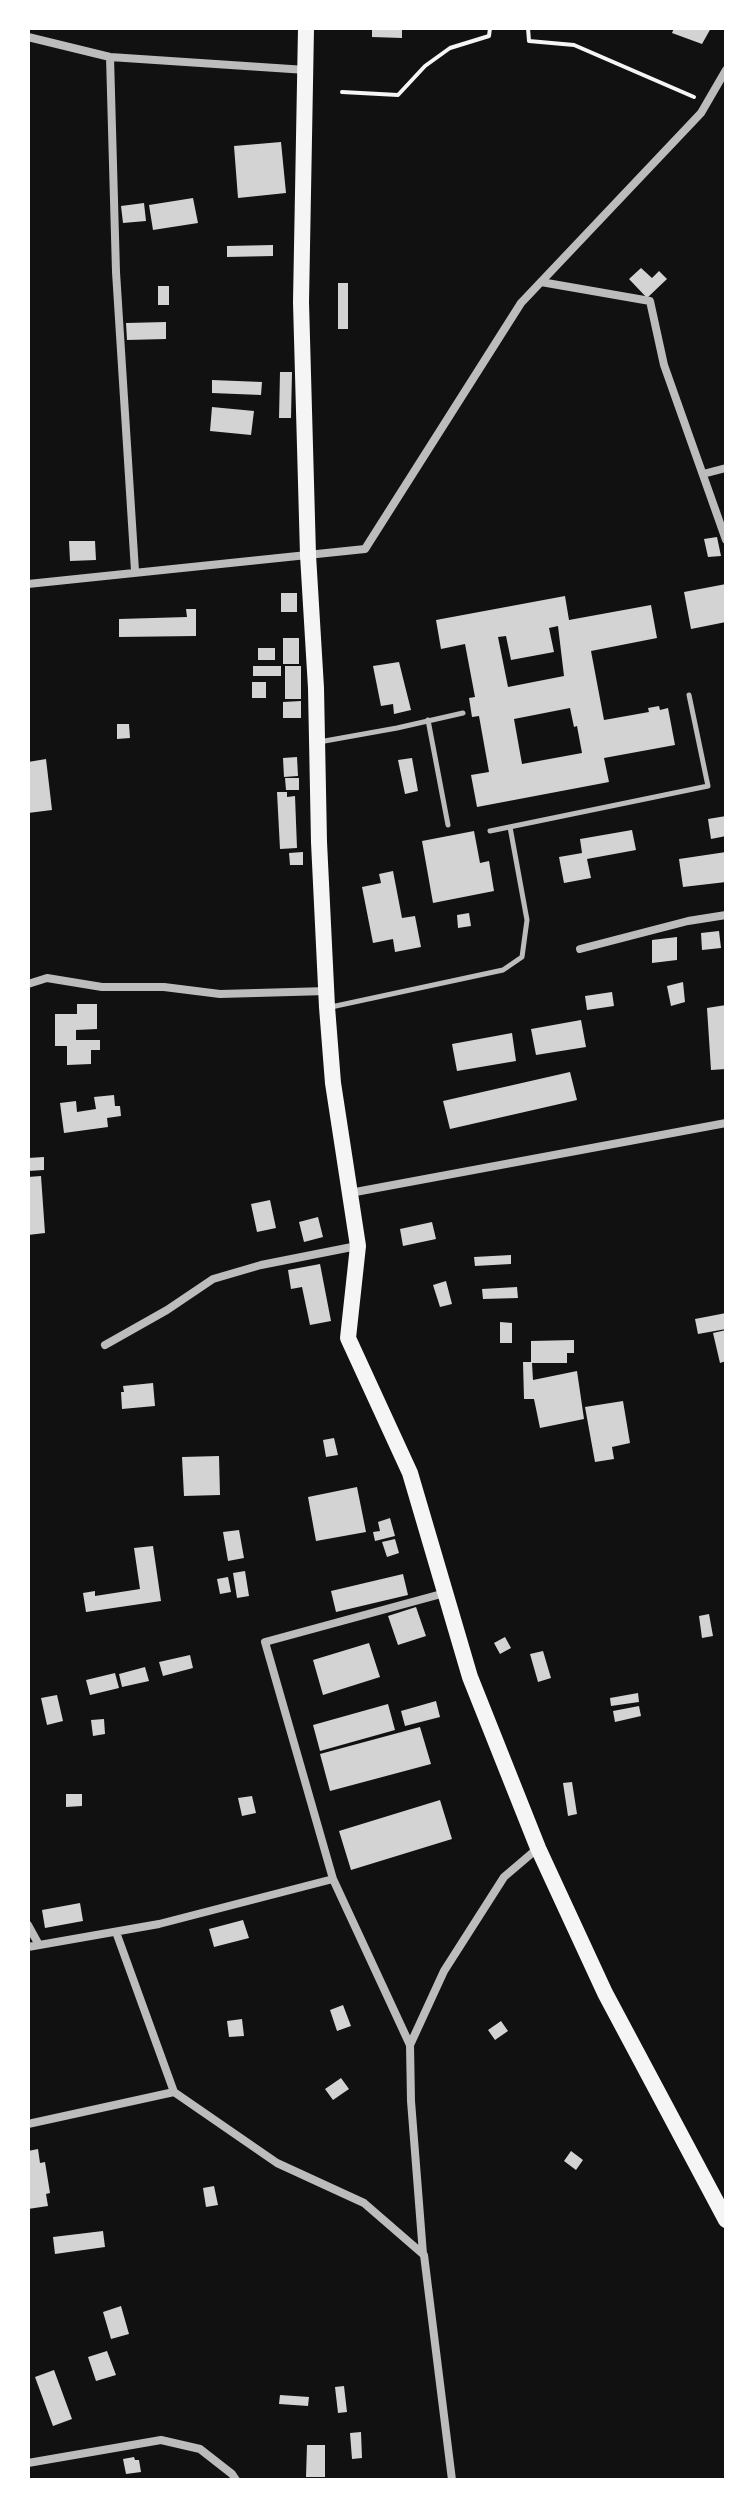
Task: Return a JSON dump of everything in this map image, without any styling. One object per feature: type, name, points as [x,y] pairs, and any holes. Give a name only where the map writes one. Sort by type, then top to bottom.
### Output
[{"type":"main road","points":[[306,28],[301,302],[308,555],[318,742],[321,890],[333,1083],[358,1246],[348,1338],[410,1473],[470,1677],[538,1848],[605,1993],[726,2220]]},
{"type":"street","points":[[28,37],[110,57],[306,70]]},
{"type":"street","points":[[110,57],[116,272],[135,571]]},
{"type":"street","points":[[28,584],[365,549],[521,303],[701,113],[726,70]]},
{"type":"street","points":[[541,282],[650,301],[664,365],[726,540]]},
{"type":"street","points":[[703,474],[726,468]]},
{"type":"street","points":[[580,949],[688,921],[726,915]]},
{"type":"street","points":[[28,984],[47,978],[102,987],[164,987],[220,994],[327,999]]},
{"type":"street","points":[[350,1193],[726,1123]]},
{"type":"street","points":[[105,1345],[167,1310],[213,1279],[261,1265],[358,1246]]},
{"type":"street","points":[[445,1593],[265,1642],[333,1879],[410,2045],[411,2101],[424,2255],[452,2480]]},
{"type":"street","points":[[410,2045],[444,1971],[504,1877],[538,1848]]},
{"type":"street","points":[[28,1947],[159,1924],[333,1879]]},
{"type":"street","points":[[28,1925],[39,1945]]},
{"type":"street","points":[[116,1932],[174,2092],[277,2163],[364,2203],[424,2255]]},
{"type":"street","points":[[28,2124],[174,2092]]},
{"type":"street","points":[[28,2463],[161,2440],[200,2449],[236,2480]]},
{"type":"lane","points":[[490,831],[708,786],[689,695]]},
{"type":"lane","points":[[318,742],[463,713]]},
{"type":"lane","points":[[428,720],[448,825]]},
{"type":"lane","points":[[327,999],[503,970],[522,957],[527,920],[510,827]]},
{"type":"path","points":[[342,92],[398,95],[425,66],[450,48],[489,36],[490,28]]},
{"type":"path","points":[[528,28],[529,41],[574,45],[707,103]]},
{"type":"building","points":[[372,28],[402,28],[402,38],[372,37]]},
{"type":"building","points":[[674,28],[711,28],[702,44],[672,33]]},
{"type":"building","points":[[281,142],[286,193],[238,198],[234,146]]},
{"type":"building","points":[[193,198],[198,223],[153,230],[149,205]]},
{"type":"building","points":[[144,203],[146,221],[123,223],[121,206]]},
{"type":"building","points":[[273,245],[273,256],[227,257],[227,246]]},
{"type":"building","points":[[641,268],[652,278],[659,271],[667,279],[647,298],[629,279]]},
{"type":"building","points":[[338,283],[348,283],[348,329],[338,329]]},
{"type":"building","points":[[158,286],[169,286],[169,305],[158,305]]},
{"type":"building","points":[[166,322],[166,339],[127,340],[126,323]]},
{"type":"building","points":[[280,372],[292,372],[291,418],[279,418]]},
{"type":"building","points":[[212,380],[262,382],[261,395],[212,393]]},
{"type":"building","points":[[212,407],[254,411],[251,435],[210,431]]},
{"type":"building","points":[[717,537],[721,556],[708,557],[704,539]]},
{"type":"building","points":[[69,541],[95,541],[96,560],[70,561]]},
{"type":"building","points":[[726,584],[726,622],[691,629],[684,592]]},
{"type":"building","points":[[281,593],[297,593],[297,612],[281,612]]},
{"type":"building","points":[[565,596],[569,620],[651,605],[657,638],[591,651],[604,720],[649,712],[648,708],[668,708],[675,745],[604,758],[609,782],[477,807],[471,775],[489,772],[479,716],[472,717],[469,698],[475,697],[465,644],[441,649],[436,620]],"holes":[[[558,626],[564,676],[508,687],[498,637],[506,636],[511,660],[554,652],[549,628]],[[570,708],[582,753],[522,764],[514,719]]]},
{"type":"building","points":[[186,609],[196,609],[196,636],[119,637],[119,619],[187,617]]},
{"type":"building","points":[[283,638],[299,638],[299,664],[283,664]]},
{"type":"building","points":[[258,648],[275,648],[275,660],[258,660]]},
{"type":"building","points":[[399,662],[411,710],[394,714],[393,704],[381,706],[373,666]]},
{"type":"building","points":[[253,666],[281,666],[281,676],[253,676]]},
{"type":"building","points":[[285,666],[301,666],[301,699],[285,699]]},
{"type":"building","points":[[252,682],[266,682],[266,698],[252,698]]},
{"type":"building","points":[[301,701],[301,718],[283,718],[283,702]]},
{"type":"building","points":[[117,724],[129,724],[130,738],[117,739]]},
{"type":"building","points":[[297,757],[298,776],[284,777],[283,758]]},
{"type":"building","points":[[412,758],[418,791],[405,794],[398,760]]},
{"type":"building","points":[[46,759],[52,810],[28,813],[28,762]]},
{"type":"building","points":[[285,778],[299,778],[299,790],[286,790]]},
{"type":"building","points":[[277,792],[287,792],[287,797],[295,796],[297,848],[280,849]]},
{"type":"building","points":[[726,816],[726,836],[711,839],[708,819]]},
{"type":"building","points":[[632,830],[636,850],[587,859],[591,878],[564,883],[559,857],[582,853],[580,839]]},
{"type":"building","points":[[474,831],[480,863],[489,861],[494,891],[433,903],[422,841]]},
{"type":"building","points":[[303,852],[303,865],[290,865],[289,853]]},
{"type":"building","points":[[726,852],[726,882],[683,887],[679,859]]},
{"type":"building","points":[[393,871],[402,918],[415,916],[421,947],[395,952],[393,939],[373,943],[362,887],[381,883],[379,874]]},
{"type":"building","points":[[469,913],[471,926],[458,928],[457,915]]},
{"type":"building","points":[[719,931],[721,948],[702,950],[701,933]]},
{"type":"building","points":[[677,937],[677,960],[652,963],[652,940]]},
{"type":"building","points":[[683,982],[685,1002],[671,1006],[667,986]]},
{"type":"building","points":[[612,992],[614,1006],[587,1010],[585,996]]},
{"type":"building","points":[[77,1004],[97,1004],[97,1029],[76,1030],[76,1040],[100,1040],[100,1050],[91,1050],[91,1064],[67,1065],[67,1046],[55,1046],[55,1014],[77,1014]]},
{"type":"building","points":[[726,1005],[726,1069],[711,1070],[707,1008]]},
{"type":"building","points":[[581,1020],[586,1047],[536,1055],[531,1029]]},
{"type":"building","points":[[512,1033],[516,1061],[457,1071],[452,1044]]},
{"type":"building","points":[[570,1072],[577,1100],[450,1129],[443,1101]]},
{"type":"building","points":[[114,1095],[115,1106],[120,1106],[121,1116],[107,1118],[108,1127],[64,1133],[60,1103],[76,1101],[77,1112],[96,1109],[94,1097]]},
{"type":"building","points":[[44,1157],[44,1170],[28,1171],[28,1158]]},
{"type":"building","points":[[41,1176],[45,1233],[28,1235],[28,1177]]},
{"type":"building","points":[[270,1200],[276,1228],[257,1232],[251,1204]]},
{"type":"building","points":[[318,1217],[323,1237],[304,1242],[299,1222]]},
{"type":"building","points":[[432,1222],[436,1239],[403,1246],[400,1229]]},
{"type":"building","points":[[511,1255],[511,1264],[475,1266],[474,1257]]},
{"type":"building","points":[[320,1264],[331,1321],[310,1325],[302,1287],[291,1289],[288,1270]]},
{"type":"building","points":[[446,1281],[452,1304],[440,1307],[433,1285]]},
{"type":"building","points":[[517,1287],[518,1298],[483,1299],[482,1289]]},
{"type":"building","points":[[726,1313],[726,1329],[698,1334],[695,1319]]},
{"type":"building","points":[[500,1322],[512,1323],[512,1343],[500,1343]]},
{"type":"building","points":[[726,1330],[726,1361],[720,1363],[713,1333]]},
{"type":"building","points":[[574,1340],[574,1353],[567,1353],[567,1363],[532,1363],[533,1380],[577,1371],[584,1419],[540,1428],[534,1399],[524,1399],[523,1362],[531,1362],[531,1341]]},
{"type":"building","points":[[153,1383],[155,1406],[122,1409],[123,1386]]},
{"type":"building","points":[[623,1401],[630,1443],[612,1447],[614,1459],[595,1462],[585,1407]]},
{"type":"building","points":[[334,1438],[338,1455],[326,1457],[323,1440]]},
{"type":"building","points":[[219,1456],[220,1495],[184,1496],[182,1457]]},
{"type":"building","points":[[357,1487],[366,1532],[316,1541],[308,1497]]},
{"type":"building","points":[[390,1518],[395,1536],[375,1541],[373,1532],[380,1531],[378,1522]]},
{"type":"building","points":[[239,1530],[244,1558],[228,1561],[223,1532]]},
{"type":"building","points":[[395,1539],[399,1553],[387,1557],[382,1542]]},
{"type":"building","points":[[153,1546],[161,1601],[86,1612],[83,1593],[95,1591],[95,1596],[140,1589],[134,1548]]},
{"type":"building","points":[[245,1571],[249,1596],[237,1598],[233,1573]]},
{"type":"building","points":[[403,1574],[408,1595],[336,1612],[331,1591]]},
{"type":"building","points":[[228,1577],[231,1592],[220,1594],[217,1579]]},
{"type":"building","points":[[416,1607],[426,1636],[398,1645],[388,1616]]},
{"type":"building","points":[[709,1614],[713,1636],[702,1638],[699,1616]]},
{"type":"building","points":[[505,1637],[511,1648],[500,1654],[494,1643]]},
{"type":"building","points":[[369,1643],[380,1677],[323,1695],[313,1660]]},
{"type":"building","points":[[543,1651],[551,1678],[538,1682],[530,1654]]},
{"type":"building","points":[[190,1655],[193,1668],[163,1676],[159,1662]]},
{"type":"building","points":[[145,1667],[149,1681],[122,1687],[119,1674]]},
{"type":"building","points":[[115,1673],[119,1688],[90,1695],[86,1680]]},
{"type":"building","points":[[638,1693],[639,1702],[611,1706],[610,1698]]},
{"type":"building","points":[[57,1695],[63,1721],[47,1725],[41,1698]]},
{"type":"building","points":[[436,1701],[440,1717],[405,1726],[401,1711]]},
{"type":"building","points":[[388,1704],[395,1730],[320,1751],[313,1725]]},
{"type":"building","points":[[639,1706],[641,1716],[615,1722],[613,1711]]},
{"type":"building","points":[[104,1719],[105,1734],[93,1736],[91,1720]]},
{"type":"building","points":[[420,1727],[431,1764],[330,1791],[320,1754]]},
{"type":"building","points":[[572,1782],[577,1814],[568,1816],[563,1783]]},
{"type":"building","points":[[66,1794],[82,1794],[82,1806],[66,1807]]},
{"type":"building","points":[[252,1796],[256,1813],[242,1816],[238,1798]]},
{"type":"building","points":[[440,1800],[452,1839],[351,1870],[339,1831]]},
{"type":"building","points":[[80,1903],[83,1921],[45,1928],[42,1910]]},
{"type":"building","points":[[243,1920],[249,1938],[214,1947],[209,1929]]},
{"type":"building","points":[[343,2005],[351,2026],[337,2031],[330,2010]]},
{"type":"building","points":[[242,2019],[244,2036],[229,2037],[227,2021]]},
{"type":"building","points":[[501,2021],[508,2031],[495,2040],[488,2030]]},
{"type":"building","points":[[341,2078],[349,2089],[333,2100],[325,2089]]},
{"type":"building","points":[[38,2149],[40,2163],[45,2162],[50,2193],[46,2194],[48,2206],[28,2209],[28,2151]]},
{"type":"building","points":[[571,2151],[583,2160],[576,2170],[564,2161]]},
{"type":"building","points":[[214,2186],[218,2205],[206,2207],[203,2188]]},
{"type":"building","points":[[103,2231],[105,2247],[55,2254],[53,2237]]},
{"type":"building","points":[[121,2306],[129,2334],[111,2339],[103,2312]]},
{"type":"building","points":[[107,2351],[116,2375],[96,2381],[88,2357]]},
{"type":"building","points":[[54,2370],[72,2419],[53,2426],[35,2377]]},
{"type":"building","points":[[344,2386],[347,2412],[338,2413],[335,2387]]},
{"type":"building","points":[[280,2395],[309,2397],[308,2406],[279,2404]]},
{"type":"building","points":[[361,2432],[362,2458],[352,2459],[350,2433]]},
{"type":"building","points":[[307,2445],[325,2445],[325,2477],[306,2477]]},
{"type":"building","points":[[134,2457],[139,2460],[141,2472],[126,2474],[123,2459]]}]
